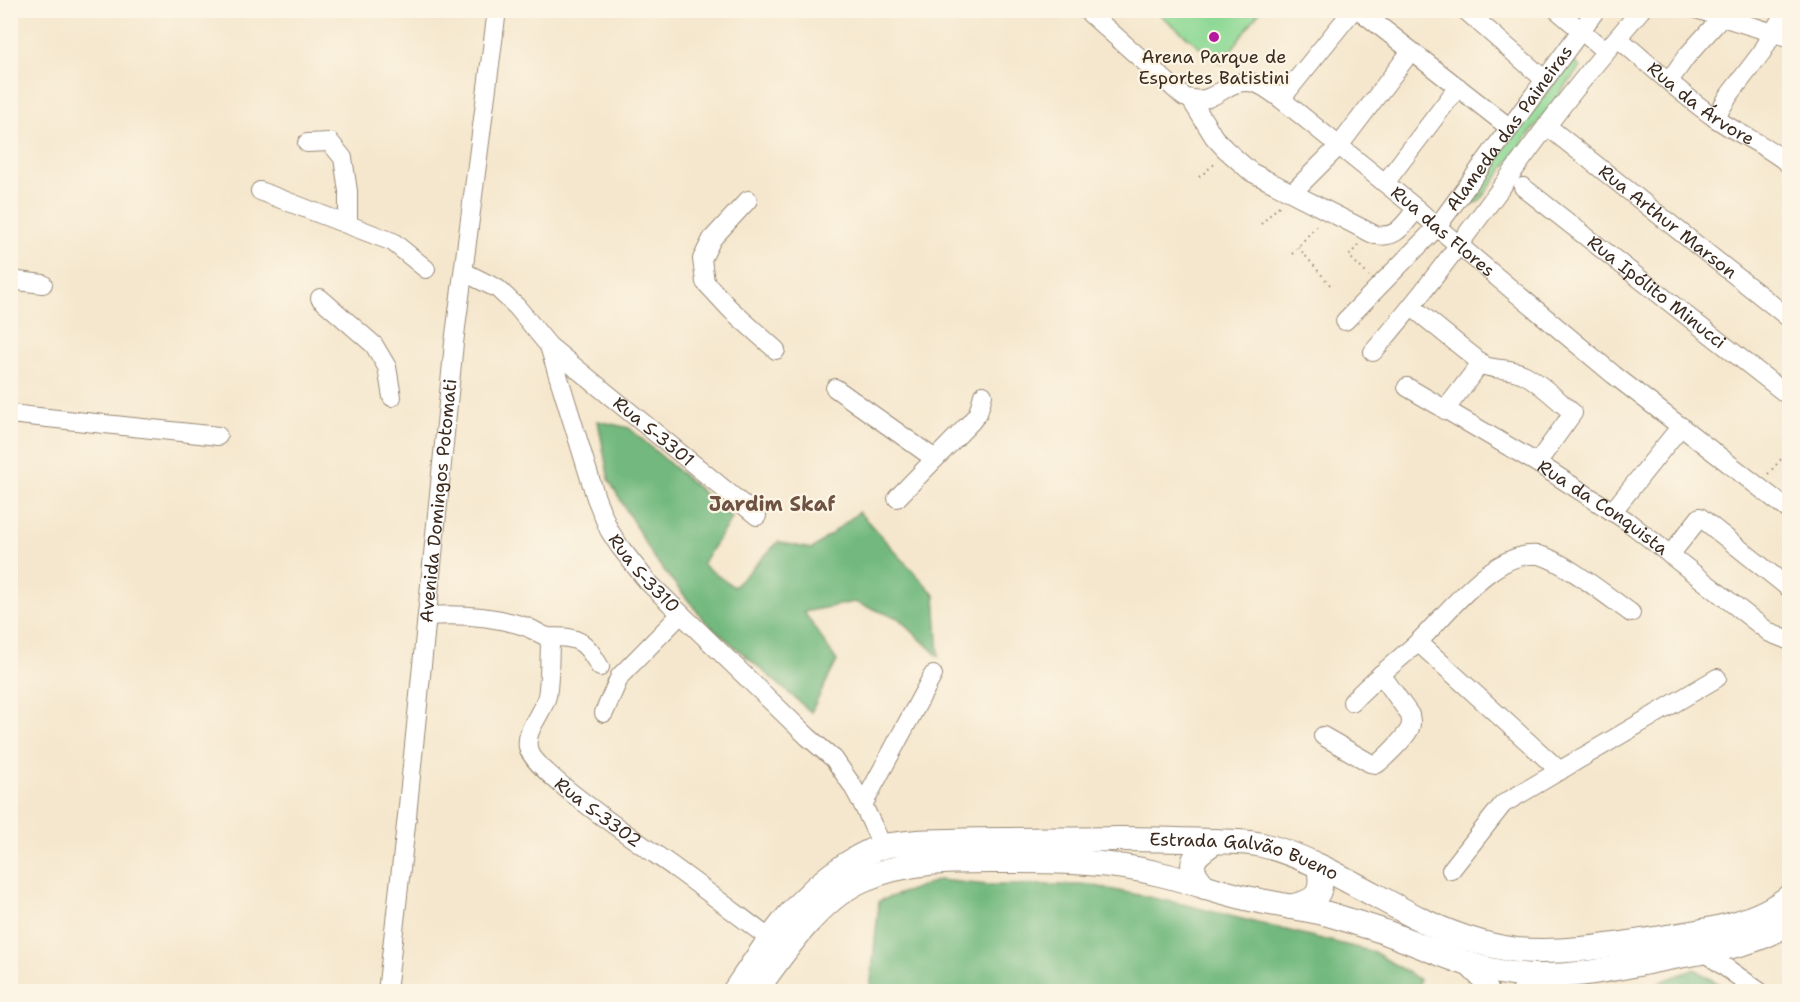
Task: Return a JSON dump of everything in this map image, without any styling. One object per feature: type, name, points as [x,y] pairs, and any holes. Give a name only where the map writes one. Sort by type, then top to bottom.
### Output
[{"type":"main road","name":"Estrada Galvão Bueno","points":[[734,992],[794,908],[833,873],[883,846],[917,842],[1159,839],[1261,844],[1294,855],[1421,920],[1476,941],[1517,950],[1562,950],[1682,935],[1726,926],[1758,915],[1790,896]]},
{"type":"main road","points":[[1205,887],[1197,879],[1192,866],[1198,853],[1216,841]]},
{"type":"main road","name":"Estrada Galvão Bueno","points":[[755,992],[809,921],[851,887],[888,870],[915,864],[1090,862],[1159,873],[1245,898],[1329,915],[1378,930],[1462,962],[1512,974],[1558,977],[1704,952],[1749,942],[1790,922]]},
{"type":"main road","points":[[1290,907],[1306,903],[1319,893],[1322,886],[1319,867]]},
{"type":"street","name":"Avenida Domingos Potomati","points":[[387,992],[428,616],[451,377],[497,10]]},
{"type":"street","points":[[1086,10],[1177,92],[1191,100],[1206,127],[1229,153],[1251,172],[1375,235],[1391,236],[1417,208]]},
{"type":"street","points":[[1281,99],[1353,10]]},
{"type":"street","points":[[1359,10],[1510,128]]},
{"type":"street","points":[[1465,10],[1545,80]]},
{"type":"street","points":[[1557,10],[1605,51]]},
{"type":"street","name":"Alameda das Paineiras","points":[[1345,321],[1437,227],[1596,10]]},
{"type":"street","name":"Alameda das Paineiras","points":[[1372,352],[1412,307],[1547,126],[1605,51],[1641,10]]},
{"type":"street","points":[[1714,118],[1762,52],[1781,35],[1786,10]]},
{"type":"street","points":[[1669,81],[1686,57],[1708,13],[1781,35]]},
{"type":"street","name":"Rua da Árvore","points":[[1618,38],[1714,118],[1768,149],[1790,165]]},
{"type":"street","points":[[1293,192],[1339,146],[1411,51]]},
{"type":"street","name":"Rua das Flores","points":[[1191,100],[1207,99],[1238,83],[1246,82],[1265,87],[1417,208],[1459,246],[1614,375],[1790,511]]},
{"type":"street","points":[[1385,183],[1458,87]]},
{"type":"street","name":"Rua Arthur Marson","points":[[1547,126],[1790,319]]},
{"type":"street","points":[[307,143],[330,142],[344,158],[348,191],[348,224]]},
{"type":"street","name":"Rua Ipólito Minucci","points":[[1523,187],[1790,396]]},
{"type":"street","points":[[260,191],[393,242],[426,269]]},
{"type":"street","points":[[748,200],[712,239],[702,259],[705,282],[730,309],[776,350]]},
{"type":"street","name":"Rua S-3310","points":[[464,272],[498,289],[517,307],[549,346],[596,498],[609,530],[620,547],[647,581],[808,737],[834,759],[863,805],[883,846]]},
{"type":"street","points":[[10,280],[43,284]]},
{"type":"street","points":[[320,298],[374,345],[387,367],[392,397]]},
{"type":"street","points":[[1412,307],[1480,363],[1495,369],[1526,374],[1573,413],[1537,463]]},
{"type":"street","name":"Rua S-3301","points":[[549,346],[757,516]]},
{"type":"street","points":[[1445,410],[1480,363]]},
{"type":"street","name":"Rua da Conquista","points":[[1407,387],[1537,463],[1627,521],[1770,633],[1790,641]]},
{"type":"street","points":[[835,388],[935,459]]},
{"type":"street","points":[[897,498],[978,412],[983,395]]},
{"type":"street","points":[[10,414],[218,436]]},
{"type":"street","points":[[1612,512],[1681,426]]},
{"type":"street","points":[[1670,555],[1700,517],[1790,589]]},
{"type":"street","points":[[1352,702],[1418,642],[1463,594],[1489,572],[1524,556],[1539,555],[1556,562],[1631,613]]},
{"type":"street","points":[[604,713],[620,676],[681,614]]},
{"type":"street","points":[[428,616],[492,618],[524,626],[547,637],[562,636],[581,643],[600,668]]},
{"type":"street","name":"Rua S-3302","points":[[547,637],[550,646],[548,689],[544,706],[529,735],[527,745],[532,758],[590,808],[675,867],[770,939]]},
{"type":"street","points":[[1418,642],[1560,771]]},
{"type":"street","points":[[1323,736],[1370,763],[1377,764],[1383,759],[1410,729],[1412,721],[1381,674]]},
{"type":"street","points":[[863,805],[933,675]]},
{"type":"street","points":[[1451,870],[1503,804],[1717,678]]},
{"type":"street","points":[[1704,952],[1760,992]]},
{"type":"street","points":[[1462,962],[1490,992]]},
{"type":"street","points":[[1521,992],[1558,977]]},
{"type":"path","points":[[1199,177],[1229,153]]},
{"type":"path","points":[[1261,224],[1293,192]]},
{"type":"path","points":[[1292,254],[1330,211]]},
{"type":"path","points":[[1369,231],[1348,256],[1379,286]]},
{"type":"path","points":[[1298,247],[1331,286]]},
{"type":"path","points":[[1758,486],[1790,449]]},
{"type":"green space","name":"Arena Parque de Esportes Batistini","points":[[1155,11],[1260,11],[1221,64]]},
{"type":"green space","points":[[1572,60],[1580,67],[1479,201],[1470,206],[1467,196]]},
{"type":"green space","points":[[598,421],[629,428],[732,518],[702,564],[734,587],[778,542],[812,549],[859,512],[935,595],[939,657],[898,618],[854,602],[804,612],[837,661],[811,712],[705,621],[654,558],[609,480]]},
{"type":"green space","points":[[939,880],[987,885],[1090,885],[1182,904],[1374,952],[1420,980],[1417,992],[870,991],[879,901]]},
{"type":"green space","points":[[1695,969],[1729,991],[1658,991],[1660,982]]},
{"type":"place","name":"Arena Parque de Esportes Batistini","points":[[1214,37]]},
{"type":"district","name":"Jardim Skaf","points":[[772,504]]}]
